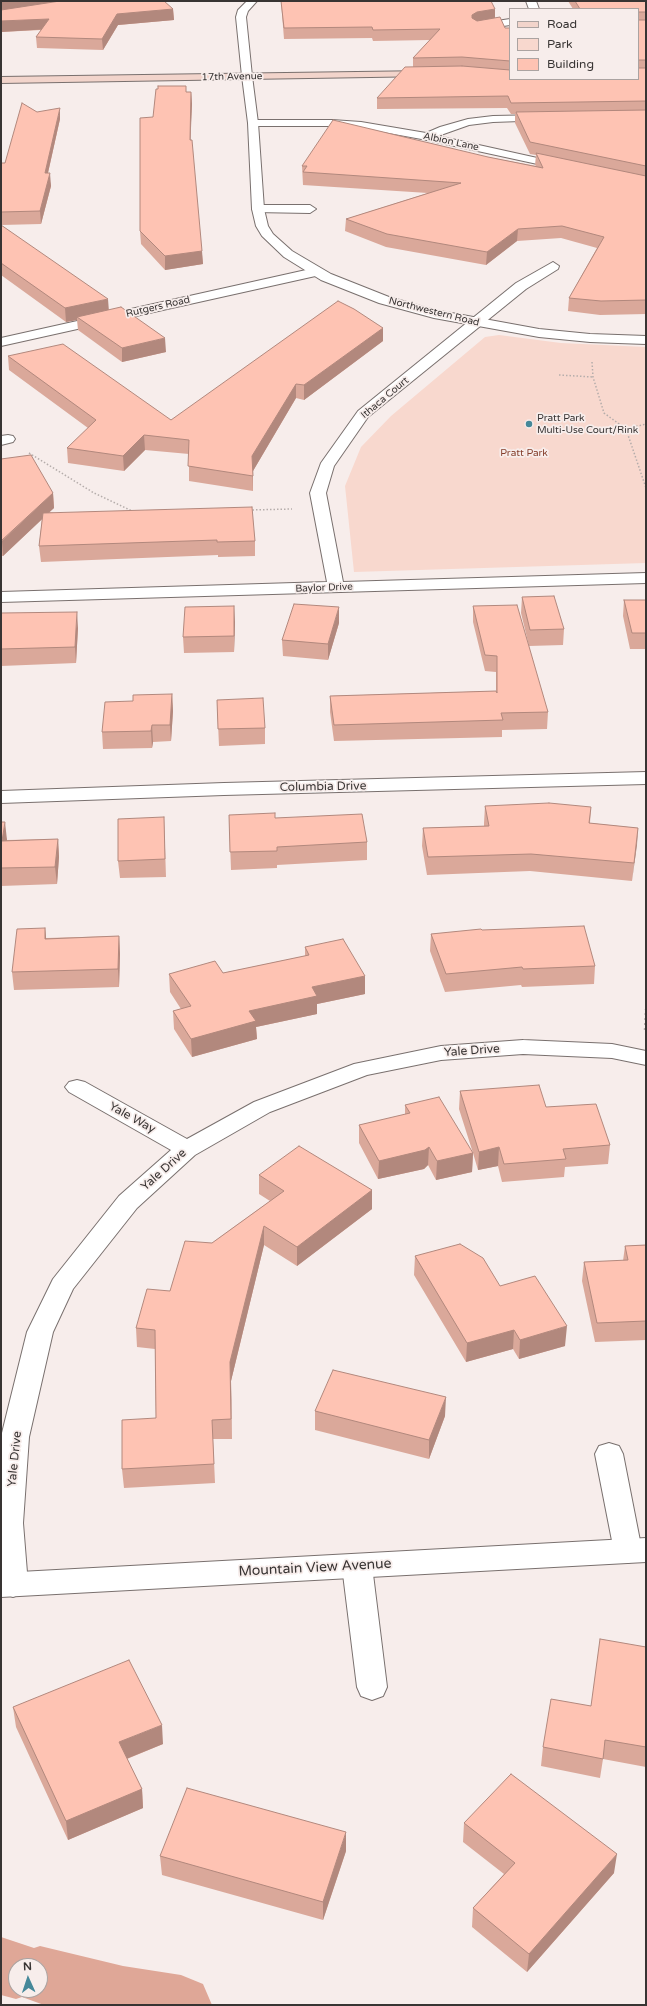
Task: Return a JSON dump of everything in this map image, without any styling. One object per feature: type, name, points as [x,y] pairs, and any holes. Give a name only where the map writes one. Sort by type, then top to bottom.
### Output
[{"type":"main road","name":"17th Avenue","points":[[1,80],[438,74]]},
{"type":"street","name":"Northwestern Road","points":[[252,1],[243,10],[241,17],[253,123],[258,209],[262,226],[268,236],[288,254],[315,272],[384,300],[434,314],[539,333],[590,338],[646,340]]},
{"type":"street","points":[[477,28],[509,22]]},
{"type":"street","points":[[427,137],[444,129],[468,122],[493,119],[552,118]]},
{"type":"street","name":"Albion Lane","points":[[253,123],[332,123],[361,125],[427,137],[577,169]]},
{"type":"street","points":[[258,209],[310,209]]},
{"type":"street","name":"Ithaca Court","points":[[336,587],[318,493],[326,466],[363,414],[521,286],[553,266]]},
{"type":"street","name":"Rutgers Road","points":[[3,340],[315,272]]},
{"type":"street","name":"Baylor Drive","points":[[1,597],[646,578]]},
{"type":"street","name":"Columbia Drive","points":[[1,797],[224,789],[646,778]]},
{"type":"street","name":"Yale Drive","points":[[7,1585],[9,1523],[15,1437],[40,1332],[62,1285],[124,1208],[186,1149],[262,1107],[362,1069],[441,1053],[523,1047],[612,1051],[646,1058]]},
{"type":"street","name":"Yale Way","points":[[77,1087],[186,1149]]},
{"type":"street","name":"Mountain View Avenue","points":[[7,1585],[637,1550],[609,1454]]},
{"type":"street","points":[[357,1566],[372,1687]]},
{"type":"path","points":[[592,357],[592,377],[604,413],[626,429],[646,488]]},
{"type":"path","points":[[559,375],[592,377]]},
{"type":"path","points":[[626,429],[646,424]]},
{"type":"path","points":[[5,440],[94,493],[134,512]]},
{"type":"path","points":[[244,510],[322,509]]},
{"type":"green space","name":"Pratt Park","points":[[499,335],[561,343],[646,347],[646,563],[354,572],[345,486],[361,447],[391,416],[485,337]]},
{"type":"building","points":[[60,1],[164,1],[173,9],[117,14],[102,39],[36,37],[49,19],[1,21],[1,10]]},
{"type":"building","points":[[281,1],[491,1],[495,9],[477,12],[472,15],[472,18],[477,21],[500,17],[505,28],[509,28],[509,61],[462,57],[413,58],[440,29],[373,30],[372,27],[284,28]]},
{"type":"building","points":[[575,1],[646,1],[646,12],[639,12],[639,8],[579,8]]},
{"type":"building","points":[[639,20],[646,20],[646,60],[639,60]]},
{"type":"building","points":[[462,66],[509,70],[509,80],[639,80],[639,68],[646,68],[646,101],[511,103],[508,96],[377,98],[405,67]]},
{"type":"building","points":[[158,86],[186,86],[186,92],[191,92],[190,140],[192,140],[202,251],[165,256],[140,231],[140,118],[153,117],[156,89],[158,89]]},
{"type":"building","points":[[22,103],[37,112],[60,108],[45,173],[50,173],[40,211],[1,212],[1,163],[5,163]]},
{"type":"building","points":[[646,110],[646,166],[530,142],[516,112]]},
{"type":"building","points":[[333,120],[488,157],[543,168],[536,153],[646,176],[646,300],[601,301],[569,298],[604,237],[562,226],[518,229],[487,252],[387,234],[346,219],[461,183],[303,172],[307,166],[302,166]]},
{"type":"building","points":[[1,225],[108,299],[65,308],[1,263]]},
{"type":"building","points":[[338,301],[354,309],[383,328],[304,385],[296,384],[252,456],[253,476],[188,466],[189,440],[144,435],[123,456],[67,448],[96,420],[8,356],[63,344],[171,420]]},
{"type":"building","points":[[121,307],[165,338],[122,348],[77,317]]},
{"type":"building","points":[[31,455],[53,493],[1,541],[1,459]]},
{"type":"building","points":[[252,507],[255,541],[217,542],[217,540],[39,546],[43,513]]},
{"type":"building","points":[[554,596],[564,629],[530,630],[522,597]]},
{"type":"building","points":[[624,600],[646,600],[646,633],[632,633]]},
{"type":"building","points":[[294,604],[339,607],[328,644],[282,640]]},
{"type":"building","points":[[517,605],[548,712],[501,713],[503,720],[334,725],[330,696],[496,691],[497,693],[497,656],[485,655],[473,606]]},
{"type":"building","points":[[234,606],[234,636],[183,637],[185,607]]},
{"type":"building","points":[[77,612],[75,647],[1,649],[1,613]]},
{"type":"building","points":[[172,694],[170,725],[152,725],[151,731],[102,732],[105,702],[133,701],[133,695]]},
{"type":"building","points":[[263,698],[265,728],[218,729],[217,700]]},
{"type":"building","points":[[549,803],[591,807],[589,823],[638,828],[634,863],[531,854],[428,857],[423,828],[489,826],[485,806]]},
{"type":"building","points":[[275,813],[275,818],[362,814],[367,842],[277,847],[277,851],[230,852],[229,815]]},
{"type":"building","points":[[164,817],[165,859],[118,861],[118,819]]},
{"type":"building","points":[[1,822],[5,822],[2,841],[58,839],[55,867],[1,868]]},
{"type":"building","points":[[584,926],[595,966],[523,969],[522,967],[446,974],[431,934],[481,929]]},
{"type":"building","points":[[45,928],[45,939],[119,936],[118,969],[12,972],[17,929]]},
{"type":"building","points":[[343,939],[365,976],[312,987],[317,996],[249,1011],[256,1021],[191,1039],[173,1011],[191,1006],[169,974],[215,961],[223,973],[309,955],[305,947]]},
{"type":"building","points":[[539,1085],[546,1107],[596,1104],[610,1145],[563,1149],[566,1159],[504,1164],[499,1147],[479,1152],[460,1091]]},
{"type":"building","points":[[439,1097],[473,1153],[437,1161],[429,1147],[425,1150],[379,1161],[359,1125],[410,1113],[405,1105]]},
{"type":"building","points":[[299,1146],[372,1190],[297,1247],[264,1226],[230,1362],[231,1419],[212,1420],[214,1464],[122,1469],[122,1420],[156,1418],[155,1330],[136,1328],[147,1289],[170,1291],[185,1241],[212,1243],[284,1191],[259,1175]]},
{"type":"building","points":[[460,1244],[483,1258],[500,1286],[535,1276],[567,1326],[520,1340],[514,1330],[467,1343],[415,1256]]},
{"type":"building","points":[[646,1245],[646,1321],[597,1323],[584,1262],[628,1260],[625,1246]]},
{"type":"building","points":[[333,1370],[446,1397],[429,1440],[315,1411]]},
{"type":"building","points":[[600,1639],[646,1647],[646,1747],[605,1740],[603,1759],[543,1747],[551,1699],[591,1706]]},
{"type":"building","points":[[129,1660],[162,1725],[119,1742],[142,1789],[66,1821],[13,1707]]},
{"type":"building","points":[[511,1774],[617,1854],[529,1954],[473,1908],[515,1863],[464,1823]]},
{"type":"building","points":[[187,1788],[346,1832],[323,1902],[160,1856]]},
{"type":"waterway","points":[[1,1966],[8,1968]]},
{"type":"waterway","points":[[48,1977],[123,1995],[181,2005]]},
{"type":"place","name":"Pratt Park Multi-Use Court/Rink","points":[[529,424]]}]
